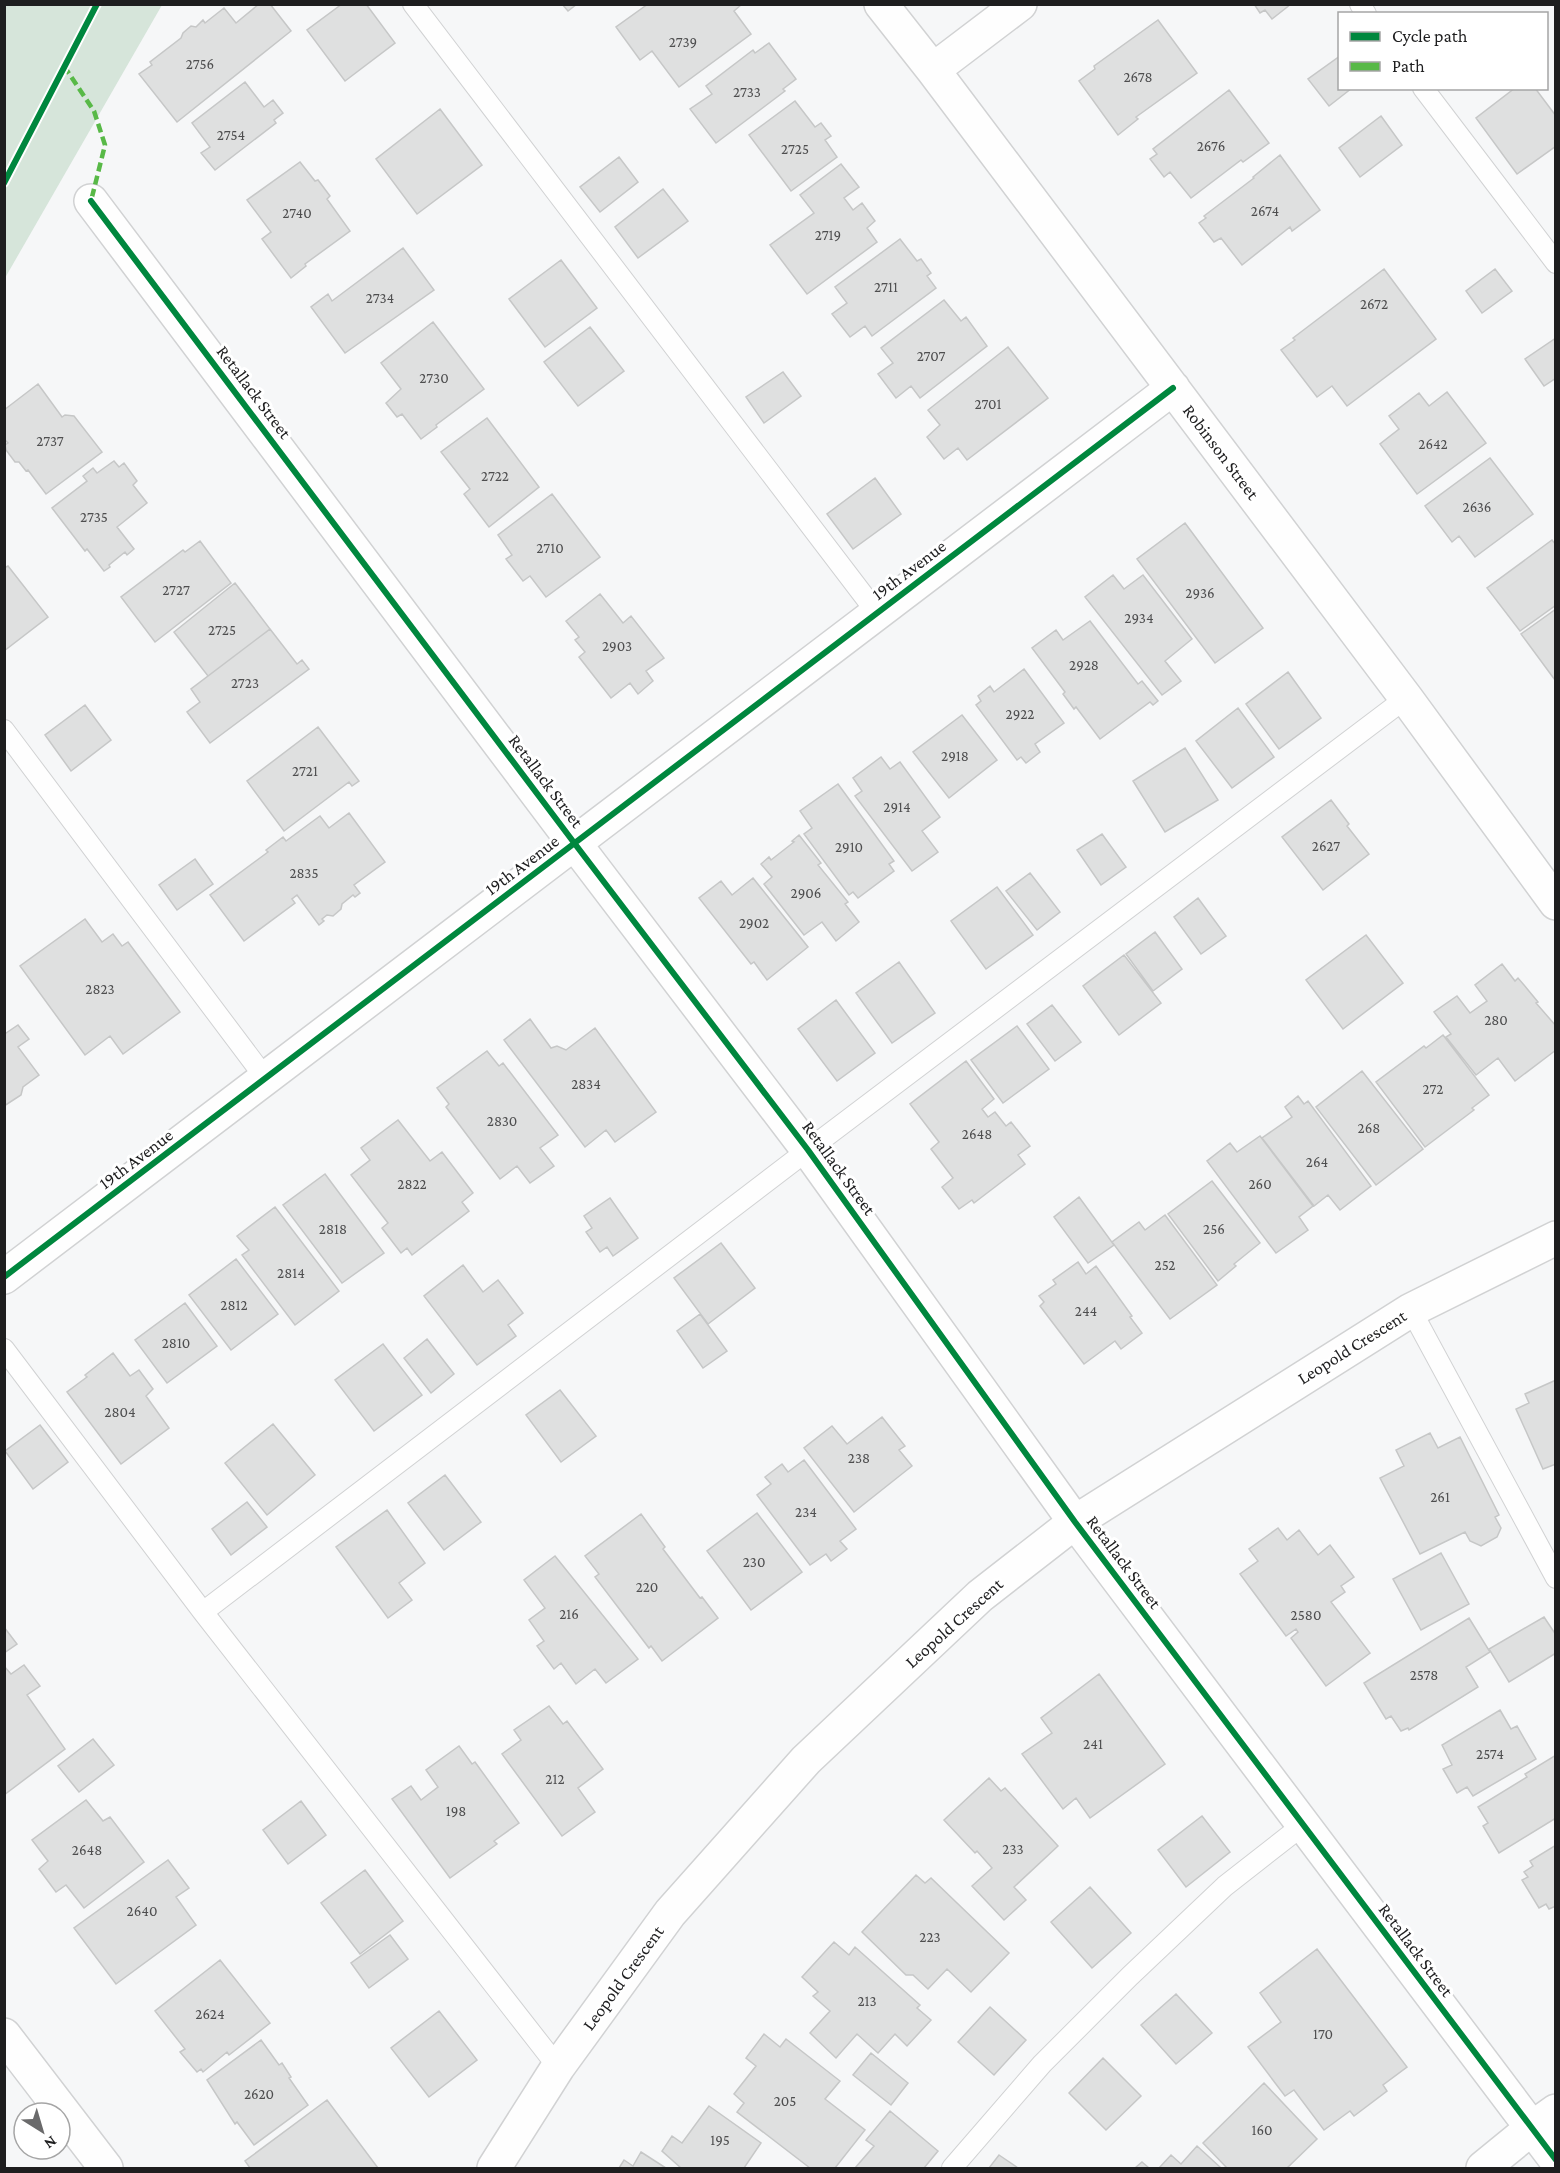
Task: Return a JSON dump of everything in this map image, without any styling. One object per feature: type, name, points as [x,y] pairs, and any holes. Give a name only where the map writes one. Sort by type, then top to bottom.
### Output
[{"type":"street","name":"Robinson Street","points":[[881,4],[1406,698],[1556,903]]},
{"type":"street","points":[[933,70],[1020,4]]},
{"type":"street","name":"Retallack Street","points":[[91,201],[808,1150],[1075,1522],[1303,1825],[1544,2120],[1556,2160]]},
{"type":"street","name":"19th Avenue","points":[[4,1278],[1173,388]]},
{"type":"street","name":"Leopold Crescent","points":[[494,2169],[558,2067],[670,1913],[806,1760],[980,1596],[1075,1522],[1410,1310],[1556,1238]]},
{"type":"street","points":[[4,2035],[106,2169]]},
{"type":"street","points":[[1483,2169],[1544,2120]]},
{"type":"lane","points":[[413,4],[877,613]]},
{"type":"lane","points":[[1425,90],[1556,262]]},
{"type":"lane","points":[[203,1612],[808,1150],[1406,698]]},
{"type":"lane","points":[[4,730],[266,1079]]},
{"type":"lane","points":[[1410,1310],[1556,1578]]},
{"type":"lane","points":[[4,1349],[203,1612],[558,2067]]},
{"type":"lane","points":[[952,2169],[1042,2064],[1130,1976],[1226,1886],[1303,1825]]},
{"type":"shaded area","points":[[4,5],[162,5],[5,278]]},
{"type":"building","points":[[259,4],[270,4],[291,31],[177,122],[139,74],[152,65],[150,62],[181,38],[191,26],[196,27],[203,20],[205,23],[224,8],[236,23]]},
{"type":"building","points":[[342,4],[366,4],[395,43],[345,81],[307,30]]},
{"type":"building","points":[[562,4],[577,4],[568,11]]},
{"type":"building","points":[[648,4],[742,4],[734,11],[751,34],[679,87],[652,51],[640,60],[616,27]]},
{"type":"building","points":[[1254,4],[1291,4],[1272,19],[1265,10],[1260,13]]},
{"type":"building","points":[[1158,20],[1197,73],[1136,117],[1138,119],[1118,135],[1079,81],[1095,69],[1094,66]]},
{"type":"building","points":[[769,43],[796,79],[783,89],[785,91],[716,143],[690,109],[712,94],[706,86],[753,50],[755,53]]},
{"type":"building","points":[[1338,57],[1338,90],[1349,90],[1329,106],[1308,79]]},
{"type":"building","points":[[245,82],[264,107],[273,100],[283,113],[274,120],[276,123],[215,170],[201,153],[210,147],[192,123]]},
{"type":"building","points":[[1229,90],[1269,143],[1243,162],[1241,160],[1191,198],[1170,172],[1164,177],[1150,159],[1157,154],[1153,149]]},
{"type":"building","points":[[1512,90],[1536,90],[1556,116],[1556,146],[1517,174],[1476,118]]},
{"type":"building","points":[[795,101],[815,127],[821,123],[831,136],[825,140],[837,157],[791,191],[749,135]]},
{"type":"building","points":[[440,109],[482,165],[417,214],[376,159]]},
{"type":"building","points":[[1381,116],[1402,145],[1360,177],[1339,148]]},
{"type":"building","points":[[1280,155],[1320,210],[1292,231],[1290,227],[1242,265],[1221,238],[1214,242],[1199,223],[1206,218],[1204,216]]},
{"type":"building","points":[[619,157],[638,182],[600,212],[580,187]]},
{"type":"building","points":[[300,162],[330,196],[327,199],[350,231],[305,264],[306,266],[291,278],[262,239],[271,232],[247,200]]},
{"type":"building","points":[[841,164],[859,187],[844,198],[853,210],[862,203],[875,221],[867,228],[877,242],[807,294],[770,245],[814,213],[800,195]]},
{"type":"building","points":[[663,189],[688,221],[638,258],[615,227]]},
{"type":"building","points":[[900,239],[917,261],[921,259],[931,273],[927,276],[936,288],[872,336],[865,326],[850,337],[832,314],[847,303],[835,287]]},
{"type":"building","points":[[403,248],[434,290],[345,353],[311,307],[328,294],[332,301]]},
{"type":"building","points":[[561,260],[597,308],[545,347],[509,299]]},
{"type":"building","points":[[1384,269],[1436,339],[1347,406],[1332,386],[1317,397],[1281,350],[1295,340],[1293,338]]},
{"type":"building","points":[[1495,269],[1512,291],[1482,313],[1466,291]]},
{"type":"building","points":[[944,300],[961,321],[966,317],[987,346],[920,398],[911,386],[896,398],[878,374],[893,363],[881,348]]},
{"type":"building","points":[[433,322],[484,389],[421,439],[402,414],[397,417],[386,403],[401,389],[381,363]]},
{"type":"building","points":[[590,327],[624,371],[578,406],[544,362]]},
{"type":"building","points":[[1556,338],[1556,378],[1544,386],[1525,359]]},
{"type":"building","points":[[1008,347],[1048,398],[967,460],[958,448],[944,459],[927,437],[940,425],[928,410]]},
{"type":"building","points":[[783,372],[801,396],[764,423],[746,397]]},
{"type":"building","points":[[38,384],[62,417],[74,416],[102,452],[46,494],[28,470],[26,471],[19,462],[15,462],[6,450],[5,445],[8,443],[4,439],[4,410]]},
{"type":"building","points":[[1447,392],[1486,443],[1417,494],[1380,444],[1399,429],[1389,416],[1419,393],[1429,406]]},
{"type":"building","points":[[487,418],[539,487],[489,527],[464,494],[470,489],[441,452]]},
{"type":"building","points":[[1490,458],[1533,514],[1475,557],[1459,536],[1452,542],[1425,506]]},
{"type":"building","points":[[114,461],[119,467],[124,463],[137,481],[133,485],[147,503],[117,527],[134,549],[127,555],[125,552],[104,571],[87,549],[85,551],[52,508],[87,481],[83,476],[93,468],[97,473]]},
{"type":"building","points":[[875,478],[901,514],[853,549],[827,514]]},
{"type":"building","points":[[552,494],[600,557],[546,597],[530,576],[523,581],[506,559],[512,555],[498,535]]},
{"type":"building","points":[[1185,523],[1263,628],[1215,663],[1137,559]]},
{"type":"building","points":[[1552,540],[1556,545],[1556,605],[1520,631],[1487,588]]},
{"type":"building","points":[[200,541],[231,583],[155,642],[121,597],[183,550],[185,552]]},
{"type":"building","points":[[8,566],[48,617],[4,651],[4,568]]},
{"type":"building","points":[[1113,575],[1124,589],[1143,575],[1192,639],[1165,661],[1181,681],[1162,695],[1085,597]]},
{"type":"building","points":[[235,583],[270,629],[208,676],[174,632]]},
{"type":"building","points":[[600,594],[623,623],[631,616],[664,658],[646,671],[653,681],[638,694],[630,683],[611,698],[579,657],[585,652],[575,640],[579,637],[566,621]]},
{"type":"building","points":[[1556,609],[1556,679],[1555,680],[1521,634]]},
{"type":"building","points":[[1090,621],[1138,684],[1142,681],[1158,701],[1153,705],[1150,702],[1100,739],[1076,707],[1074,709],[1063,694],[1065,692],[1032,648],[1056,630],[1063,640]]},
{"type":"building","points":[[270,629],[297,664],[302,660],[309,669],[210,743],[187,712],[200,702],[191,689]]},
{"type":"building","points":[[1024,669],[1064,723],[1035,744],[1040,752],[1026,763],[1021,757],[1017,760],[976,705],[981,701],[978,696],[990,686],[994,692]]},
{"type":"building","points":[[1288,672],[1321,718],[1279,749],[1246,704]]},
{"type":"building","points":[[85,705],[111,740],[71,771],[45,735]]},
{"type":"building","points":[[1238,708],[1274,757],[1232,788],[1196,741]]},
{"type":"building","points":[[962,715],[997,760],[949,798],[913,752]]},
{"type":"building","points":[[318,727],[359,781],[352,786],[349,782],[284,831],[247,781]]},
{"type":"building","points":[[1185,748],[1218,800],[1165,832],[1133,781]]},
{"type":"building","points":[[881,757],[890,769],[900,762],[940,817],[922,831],[938,852],[912,871],[855,796],[862,791],[853,778]]},
{"type":"building","points":[[838,784],[894,861],[889,864],[894,871],[858,898],[853,892],[849,895],[804,834],[812,828],[800,811]]},
{"type":"building","points":[[1331,800],[1349,824],[1347,826],[1369,854],[1323,890],[1282,837]]},
{"type":"building","points":[[349,813],[385,862],[354,885],[360,893],[355,897],[353,895],[342,904],[341,909],[333,916],[327,915],[319,925],[297,895],[292,899],[295,903],[244,941],[210,895],[268,852],[266,850],[283,837],[286,841],[320,816],[329,828]]},
{"type":"building","points":[[1102,834],[1126,867],[1101,885],[1077,850]]},
{"type":"building","points":[[799,835],[821,863],[818,865],[848,902],[845,904],[859,922],[836,941],[822,922],[804,935],[764,884],[772,877],[761,864],[769,857],[771,860],[794,842],[792,841]]},
{"type":"building","points":[[195,859],[213,884],[177,910],[159,885]]},
{"type":"building","points":[[1030,873],[1060,912],[1037,930],[1006,891]]},
{"type":"building","points":[[753,878],[808,947],[767,980],[754,962],[751,964],[699,898],[721,881],[732,895]]},
{"type":"building","points":[[997,887],[1033,935],[986,969],[951,921]]},
{"type":"building","points":[[1198,898],[1226,936],[1201,954],[1174,917]]},
{"type":"building","points":[[85,919],[102,942],[113,934],[122,946],[128,942],[180,1012],[123,1054],[110,1036],[85,1055],[20,966]]},
{"type":"building","points":[[1155,932],[1182,969],[1153,991],[1126,954]]},
{"type":"building","points":[[1366,935],[1403,983],[1343,1029],[1306,980]]},
{"type":"building","points":[[1124,955],[1161,1003],[1119,1035],[1083,986]]},
{"type":"building","points":[[899,962],[935,1013],[892,1043],[856,993]]},
{"type":"building","points":[[1502,964],[1515,981],[1518,978],[1556,1026],[1556,1050],[1515,1081],[1498,1058],[1476,1075],[1446,1037],[1451,1034],[1434,1012],[1457,996],[1470,1013],[1487,1001],[1475,985]]},
{"type":"building","points":[[836,1000],[875,1053],[837,1081],[798,1029]]},
{"type":"building","points":[[1052,1005],[1081,1042],[1055,1061],[1027,1024]]},
{"type":"building","points":[[530,1019],[551,1048],[557,1046],[566,1050],[595,1028],[656,1112],[615,1142],[606,1130],[585,1147],[504,1040]]},
{"type":"building","points":[[18,1025],[29,1039],[18,1047],[39,1075],[23,1087],[21,1095],[4,1106],[4,1031],[6,1033]]},
{"type":"building","points":[[1017,1026],[1049,1069],[1003,1103],[971,1060]]},
{"type":"building","points":[[1443,1035],[1489,1095],[1472,1108],[1474,1110],[1425,1147],[1376,1082],[1424,1046],[1426,1048]]},
{"type":"building","points":[[487,1051],[499,1066],[503,1063],[558,1135],[540,1148],[554,1166],[530,1183],[517,1166],[500,1179],[446,1107],[449,1104],[437,1088]]},
{"type":"building","points":[[966,1061],[994,1099],[982,1109],[988,1117],[995,1112],[1006,1126],[1011,1122],[1030,1146],[1018,1155],[1025,1164],[974,1203],[972,1200],[959,1209],[942,1187],[953,1178],[931,1149],[939,1142],[910,1104]]},
{"type":"building","points":[[1362,1071],[1423,1149],[1376,1185],[1316,1107]]},
{"type":"building","points":[[1298,1096],[1304,1104],[1308,1101],[1371,1186],[1340,1210],[1328,1195],[1314,1206],[1262,1138],[1292,1117],[1285,1107]]},
{"type":"building","points":[[398,1120],[430,1161],[442,1152],[473,1193],[462,1202],[469,1211],[412,1255],[407,1248],[401,1253],[382,1228],[388,1223],[351,1175],[370,1160],[361,1148]]},
{"type":"building","points":[[1260,1136],[1313,1206],[1299,1217],[1308,1230],[1276,1253],[1207,1161],[1230,1143],[1237,1152]]},
{"type":"building","points":[[325,1174],[384,1253],[342,1283],[283,1205]]},
{"type":"building","points":[[1212,1181],[1260,1243],[1234,1264],[1236,1266],[1218,1281],[1168,1214]]},
{"type":"building","points":[[1079,1197],[1114,1245],[1088,1263],[1054,1217]]},
{"type":"building","points":[[610,1198],[638,1238],[613,1256],[607,1247],[600,1252],[586,1232],[592,1228],[584,1216]]},
{"type":"building","points":[[275,1207],[339,1291],[295,1325],[242,1255],[249,1250],[237,1236]]},
{"type":"building","points":[[1165,1215],[1217,1285],[1170,1319],[1112,1242],[1139,1222],[1145,1230]]},
{"type":"building","points":[[721,1243],[755,1288],[708,1324],[674,1278]]},
{"type":"building","points":[[236,1259],[278,1314],[231,1350],[189,1295]]},
{"type":"building","points":[[1078,1262],[1086,1274],[1096,1266],[1142,1333],[1121,1349],[1115,1341],[1084,1364],[1040,1306],[1044,1302],[1039,1296],[1056,1284],[1053,1280]]},
{"type":"building","points":[[463,1265],[483,1292],[498,1280],[523,1313],[508,1325],[516,1336],[477,1365],[424,1296]]},
{"type":"building","points":[[185,1303],[217,1346],[167,1383],[135,1340]]},
{"type":"building","points":[[700,1314],[727,1351],[703,1368],[677,1331]]},
{"type":"building","points":[[427,1339],[454,1374],[431,1393],[404,1358]]},
{"type":"building","points":[[383,1344],[422,1395],[374,1431],[335,1380]]},
{"type":"building","points":[[113,1353],[130,1376],[139,1370],[153,1389],[146,1396],[169,1428],[121,1464],[67,1392]]},
{"type":"building","points":[[1556,1380],[1556,1464],[1543,1469],[1516,1409],[1529,1403],[1525,1394]]},
{"type":"building","points":[[560,1390],[596,1436],[561,1462],[526,1415]]},
{"type":"building","points":[[882,1417],[905,1446],[899,1450],[912,1466],[854,1512],[804,1448],[832,1426],[847,1444]]},
{"type":"building","points":[[273,1424],[315,1475],[267,1515],[225,1463]]},
{"type":"building","points":[[40,1425],[68,1462],[33,1489],[5,1451]]},
{"type":"building","points":[[1430,1433],[1438,1448],[1460,1437],[1499,1515],[1495,1517],[1501,1528],[1497,1537],[1481,1546],[1470,1541],[1465,1532],[1420,1554],[1380,1478],[1404,1466],[1396,1450]]},
{"type":"building","points":[[804,1460],[856,1529],[840,1541],[847,1549],[831,1561],[826,1554],[810,1565],[757,1495],[771,1484],[765,1477],[782,1464],[788,1472]]},
{"type":"building","points":[[445,1475],[481,1522],[444,1550],[408,1503]]},
{"type":"building","points":[[247,1502],[267,1527],[231,1555],[212,1529]]},
{"type":"building","points":[[387,1510],[425,1563],[399,1583],[412,1600],[388,1618],[336,1547]]},
{"type":"building","points":[[757,1513],[802,1572],[751,1610],[707,1551]]},
{"type":"building","points":[[641,1514],[665,1547],[663,1549],[718,1618],[662,1661],[651,1646],[649,1648],[595,1577],[599,1574],[585,1556]]},
{"type":"building","points":[[1278,1528],[1287,1540],[1299,1530],[1318,1555],[1330,1545],[1354,1577],[1341,1586],[1345,1592],[1331,1602],[1370,1653],[1326,1686],[1291,1638],[1298,1632],[1296,1629],[1286,1636],[1240,1574],[1258,1561],[1249,1549]]},
{"type":"building","points":[[1441,1553],[1469,1604],[1421,1630],[1393,1579]]},
{"type":"building","points":[[555,1556],[638,1659],[606,1683],[595,1669],[576,1684],[561,1663],[554,1669],[537,1646],[544,1641],[529,1620],[545,1608],[524,1580]]},
{"type":"building","points":[[1544,1617],[1556,1635],[1556,1653],[1509,1682],[1489,1649]]},
{"type":"building","points":[[1469,1618],[1490,1652],[1466,1667],[1478,1687],[1409,1730],[1408,1728],[1401,1731],[1391,1716],[1386,1719],[1364,1683]]},
{"type":"building","points":[[4,1627],[17,1644],[4,1653]]},
{"type":"building","points":[[24,1665],[40,1686],[27,1695],[65,1749],[4,1795],[4,1666],[11,1674]]},
{"type":"building","points":[[1099,1674],[1165,1764],[1090,1818],[1076,1798],[1063,1809],[1022,1754],[1052,1733],[1041,1718]]},
{"type":"building","points":[[549,1706],[563,1724],[567,1721],[603,1769],[578,1788],[595,1812],[562,1836],[502,1754],[521,1740],[514,1730]]},
{"type":"building","points":[[1500,1710],[1511,1729],[1517,1726],[1536,1759],[1473,1796],[1467,1787],[1457,1793],[1443,1769],[1452,1765],[1442,1745]]},
{"type":"building","points":[[93,1739],[114,1765],[79,1792],[58,1766]]},
{"type":"building","points":[[459,1746],[472,1764],[475,1762],[519,1823],[494,1841],[497,1844],[450,1878],[392,1799],[411,1786],[421,1800],[438,1787],[426,1770]]},
{"type":"building","points":[[1556,1755],[1556,1818],[1499,1853],[1483,1826],[1488,1823],[1478,1807],[1527,1777],[1525,1774]]},
{"type":"building","points":[[989,1778],[1001,1791],[1005,1788],[1058,1846],[1014,1887],[1026,1900],[1004,1920],[972,1886],[992,1868],[944,1820]]},
{"type":"building","points":[[86,1800],[103,1821],[110,1817],[144,1862],[84,1908],[66,1885],[56,1892],[39,1869],[48,1861],[32,1840]]},
{"type":"building","points":[[301,1801],[326,1835],[288,1864],[263,1830]]},
{"type":"building","points":[[1202,1816],[1230,1852],[1186,1887],[1158,1850]]},
{"type":"building","points":[[1556,1845],[1556,1906],[1549,1909],[1546,1904],[1539,1908],[1522,1880],[1528,1877],[1524,1872],[1533,1866],[1530,1861]]},
{"type":"building","points":[[168,1860],[189,1888],[176,1897],[196,1925],[116,1984],[74,1928]]},
{"type":"building","points":[[365,1870],[403,1921],[360,1954],[321,1903]]},
{"type":"building","points":[[916,1875],[925,1883],[931,1878],[1009,1953],[971,1992],[947,1969],[928,1989],[913,1975],[906,1975],[862,1932]]},
{"type":"building","points":[[1090,1887],[1131,1933],[1092,1968],[1051,1922]]},
{"type":"building","points":[[390,1935],[408,1959],[369,1988],[351,1963]]},
{"type":"building","points":[[834,1942],[849,1955],[855,1947],[920,2005],[917,2008],[931,2020],[907,2046],[895,2034],[878,2053],[857,2034],[836,2058],[810,2033],[830,2011],[813,1996],[818,1992],[802,1977]]},
{"type":"building","points":[[1317,1949],[1407,2067],[1383,2085],[1387,2091],[1354,2116],[1350,2111],[1324,2130],[1294,2090],[1285,2096],[1248,2047],[1281,2022],[1260,1993]]},
{"type":"building","points":[[220,1960],[270,2023],[229,2055],[227,2052],[203,2072],[201,2069],[197,2072],[180,2052],[185,2049],[155,2011]]},
{"type":"building","points":[[1176,1994],[1212,2033],[1176,2064],[1141,2025]]},
{"type":"building","points":[[990,2007],[1026,2040],[994,2075],[958,2042]]},
{"type":"building","points":[[439,2011],[477,2060],[429,2097],[391,2048]]},
{"type":"building","points":[[764,2034],[780,2047],[786,2039],[840,2081],[825,2099],[865,2130],[835,2168],[810,2168],[737,2112],[744,2103],[734,2094],[756,2066],[746,2058]]},
{"type":"building","points":[[261,2040],[279,2065],[282,2063],[291,2077],[289,2078],[308,2105],[254,2145],[237,2122],[235,2124],[207,2080]]},
{"type":"building","points":[[871,2053],[908,2083],[891,2105],[853,2075]]},
{"type":"building","points":[[1103,2058],[1141,2096],[1106,2130],[1069,2093]]},
{"type":"building","points":[[1264,2083],[1317,2139],[1287,2168],[1227,2168],[1203,2143]]},
{"type":"building","points":[[327,2100],[378,2168],[250,2168],[245,2161]]},
{"type":"building","points":[[709,2106],[761,2143],[744,2168],[681,2168],[662,2151],[672,2136],[682,2143]]},
{"type":"building","points":[[890,2111],[938,2151],[924,2168],[855,2168],[874,2146],[866,2140]]},
{"type":"building","points":[[1197,2146],[1221,2168],[1159,2168],[1171,2155],[1181,2164]]},
{"type":"building","points":[[641,2152],[666,2168],[619,2168],[624,2160],[633,2166]]},
{"type":"building","points":[[999,2155],[1018,2168],[989,2168]]},
{"type":"building","points":[[1142,2162],[1149,2168],[1135,2168]]},
{"type":"marked path","points":[[64,66],[94,111],[105,145],[91,201]]},
{"type":"cycle path","points":[[4,183],[97,4]]},
{"type":"cycle path","points":[[91,201],[808,1150],[1075,1522],[1556,2160]]},
{"type":"cycle path","points":[[4,1277],[1173,388]]}]
